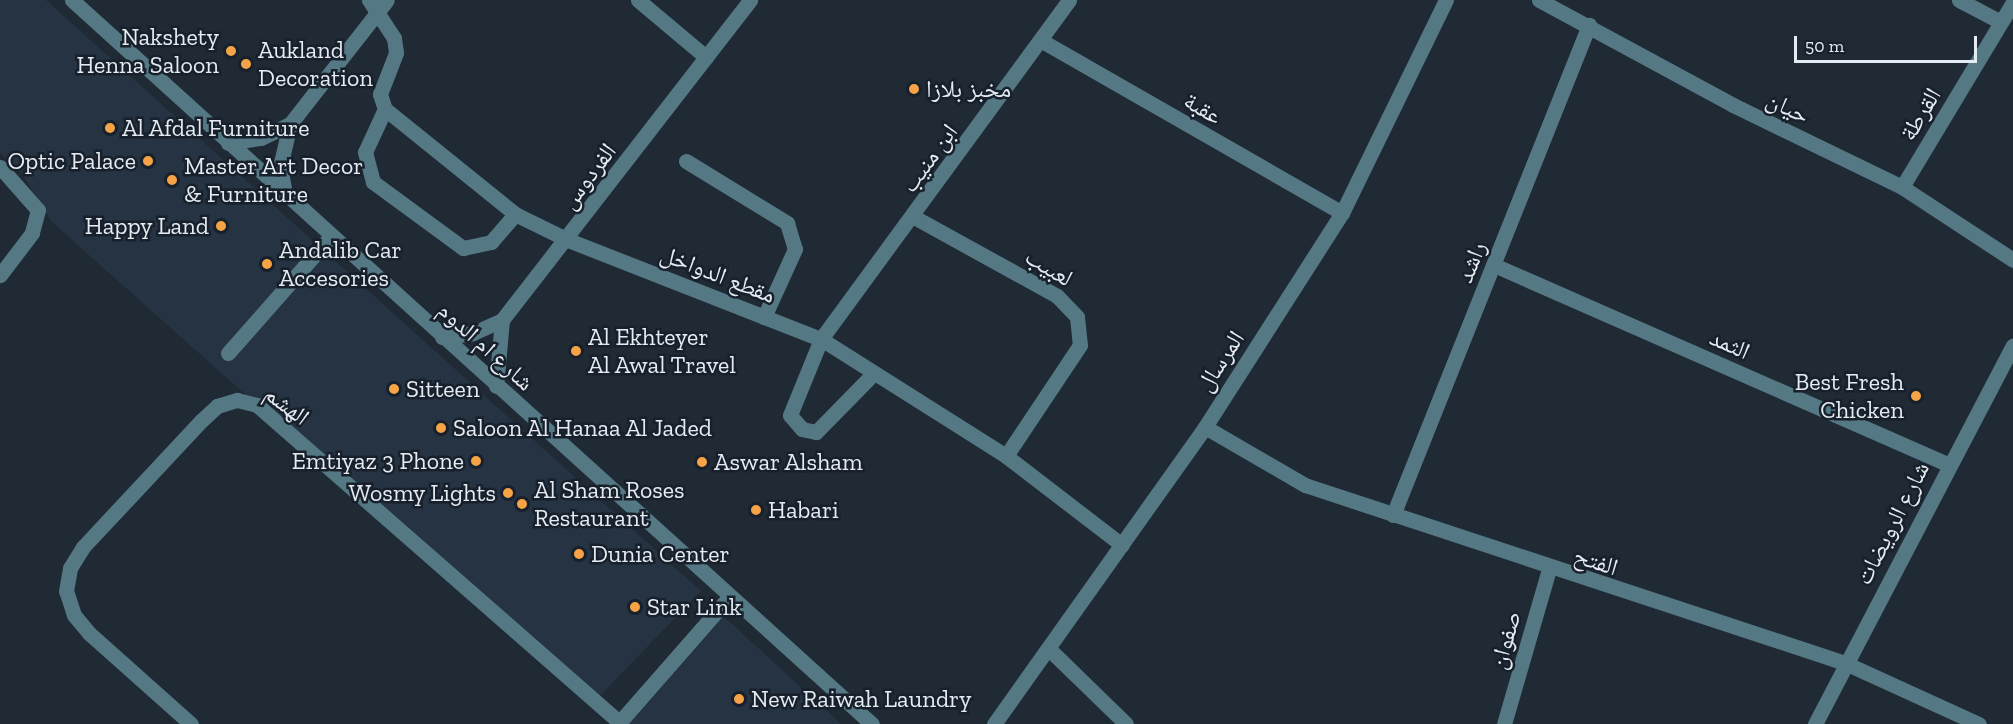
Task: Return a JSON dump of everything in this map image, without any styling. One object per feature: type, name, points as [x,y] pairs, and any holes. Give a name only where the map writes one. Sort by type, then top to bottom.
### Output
[{"type":"street","name":"شارع ام الدوم","points":[[72,0],[872,724]]},
{"type":"street","points":[[638,0],[706,57]]},
{"type":"street","name":"الفردوس","points":[[442,337],[473,333],[502,320],[568,240],[750,0]]},
{"type":"street","name":"ابن منيب","points":[[874,373],[823,428],[802,429],[789,409],[821,339],[914,217],[1042,41],[1069,0]]},
{"type":"street","name":"المرسال","points":[[994,724],[1050,650],[1205,427],[1342,213],[1446,0]]},
{"type":"street","name":"حيان","points":[[1539,0],[1589,25],[1733,105],[1902,187],[2013,260]]},
{"type":"street","points":[[1959,0],[2001,22]]},
{"type":"street","name":"القرطة","points":[[1902,187],[2013,2]]},
{"type":"street","points":[[378,3],[396,53],[382,81],[385,109],[364,152],[373,182],[464,248],[491,242],[515,214]]},
{"type":"street","points":[[285,194],[280,167],[290,124],[378,3]]},
{"type":"street","name":"راشد","points":[[1393,515],[1589,25]]},
{"type":"street","name":"عقبة","points":[[1042,41],[1342,213]]},
{"type":"street","name":"مقطع الدواخل","points":[[385,109],[515,214],[568,240],[821,339],[1006,456],[1122,545]]},
{"type":"street","points":[[228,142],[261,138],[290,124]]},
{"type":"street","points":[[686,161],[788,223],[795,249],[764,317]]},
{"type":"street","points":[[0,167],[38,210],[32,233],[0,275]]},
{"type":"street","name":"لعبيب","points":[[914,217],[1057,296],[1077,316],[1080,345],[1006,456]]},
{"type":"street","points":[[228,353],[331,236]]},
{"type":"street","name":"الثمد","points":[[1494,266],[1948,464]]},
{"type":"street","points":[[496,386],[502,320]]},
{"type":"street","name":"شارع الرويضات","points":[[1815,724],[1948,464],[2013,346]]},
{"type":"street","name":"الهشم","points":[[191,724],[74,615],[66,591],[70,568],[202,420],[217,406],[237,400],[257,405],[618,723],[730,596]]},
{"type":"street","name":"الفتح","points":[[1205,427],[1305,485],[1549,569],[1845,663],[1979,724]]},
{"type":"street","name":"صفوان","points":[[1504,724],[1549,569]]},
{"type":"street","points":[[1050,650],[1126,724]]},
{"type":"shaded area","points":[[0,0],[46,0],[701,591],[592,704],[52,222],[21,172],[0,153]]},
{"type":"shaded area","points":[[720,613],[841,724],[617,724]]},
{"type":"place","name":"Nakshety Henna Saloon","points":[[231,51]]},
{"type":"place","name":"Aukland Decoration","points":[[246,64]]},
{"type":"place","name":"مخبز بلازا","points":[[914,89]]},
{"type":"place","name":"Al Afdal Furniture","points":[[110,128]]},
{"type":"place","name":"Optic Palace","points":[[148,161]]},
{"type":"place","name":"Master Art Decor & Furniture","points":[[172,180]]},
{"type":"place","name":"Happy Land","points":[[221,226]]},
{"type":"place","name":"Andalib Car Accesories","points":[[267,264]]},
{"type":"place","name":"Al Ekhteyer Al Awal Travel","points":[[576,351]]},
{"type":"place","name":"Sitteen","points":[[394,389]]},
{"type":"place","name":"Best Fresh Chicken","points":[[1916,396]]},
{"type":"place","name":"Saloon Al Hanaa Al Jaded","points":[[441,428]]},
{"type":"place","name":"Emtiyaz 3 Phone","points":[[476,461]]},
{"type":"place","name":"Aswar Alsham","points":[[702,462]]},
{"type":"place","name":"Wosmy Lights","points":[[508,493]]},
{"type":"place","name":"Al Sham Roses Restaurant","points":[[522,504]]},
{"type":"place","name":"Habari","points":[[756,510]]},
{"type":"place","name":"Dunia Center","points":[[579,554]]},
{"type":"place","name":"Star Link","points":[[635,607]]},
{"type":"place","name":"New Raiwah Laundry","points":[[739,699]]}]
